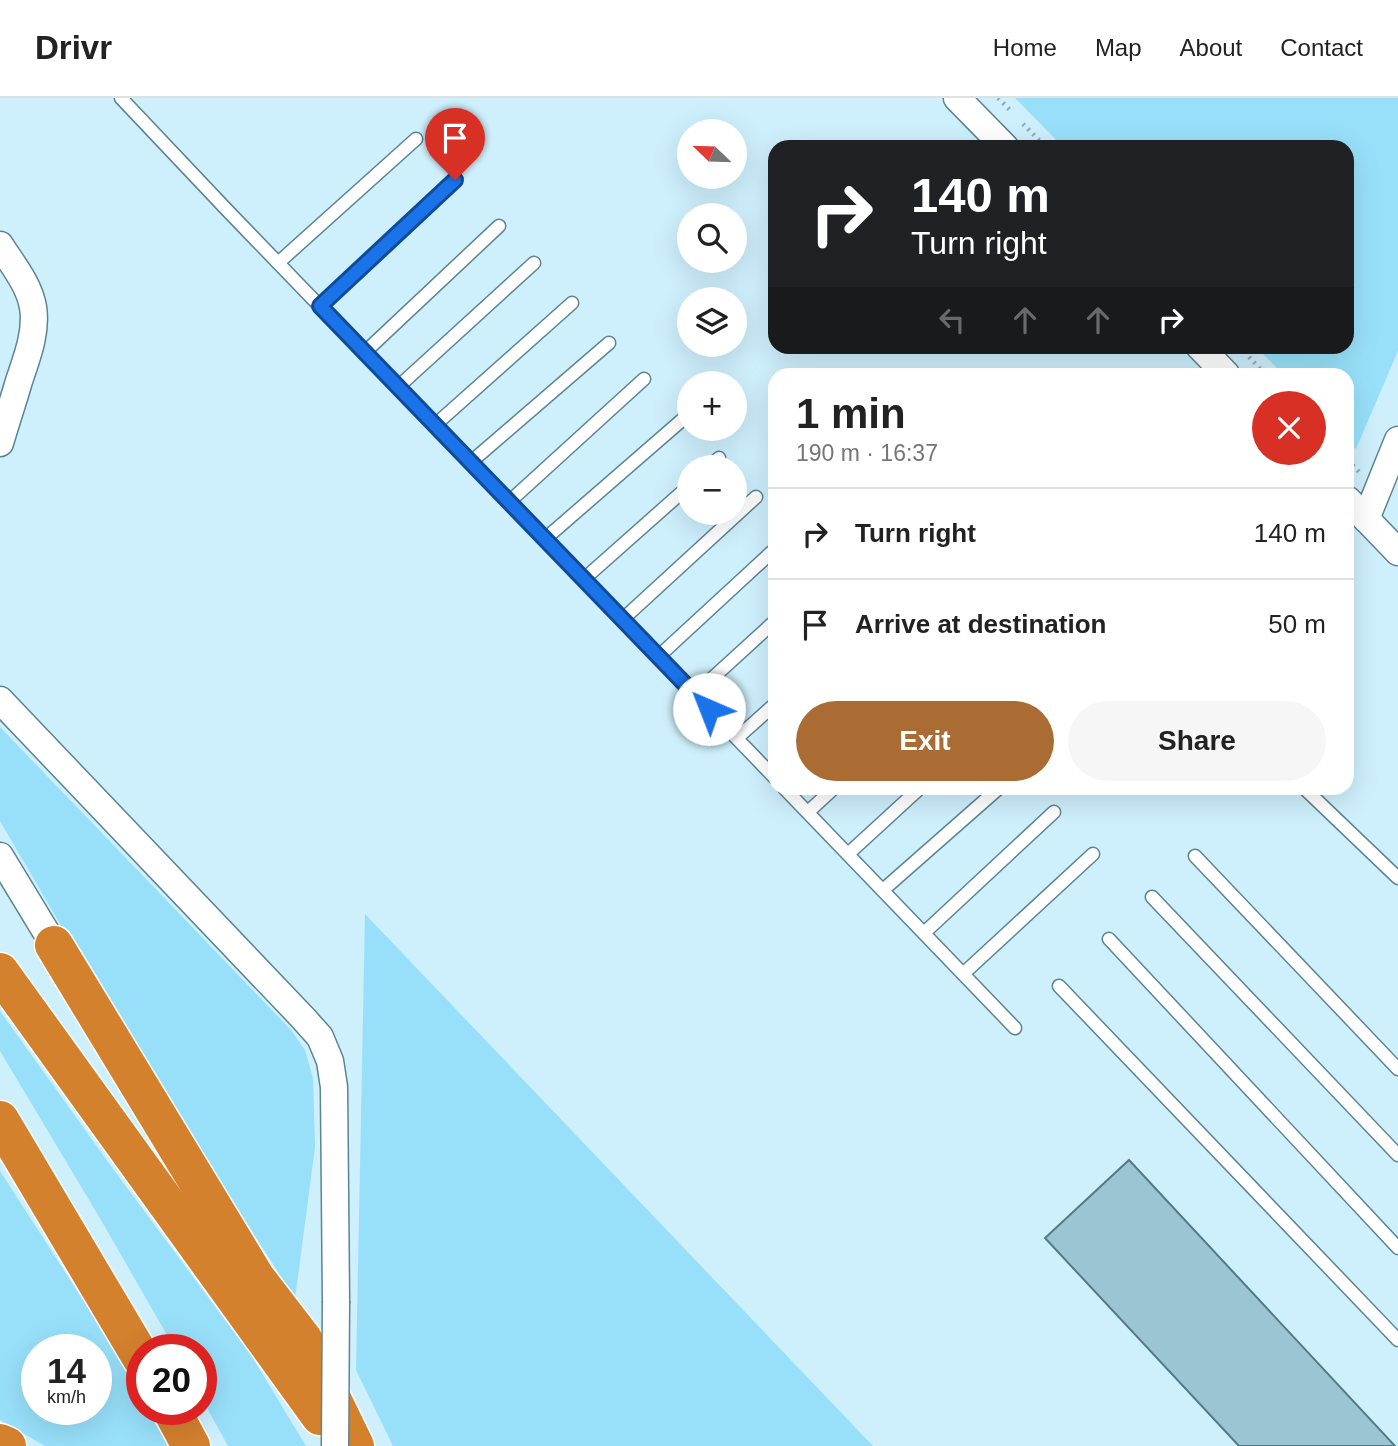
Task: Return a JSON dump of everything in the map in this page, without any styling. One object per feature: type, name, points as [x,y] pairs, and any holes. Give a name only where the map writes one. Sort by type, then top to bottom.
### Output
[{"type":"highway","points":[[54,945],[256,1278],[303,1339],[355,1446]]},
{"type":"highway","points":[[0,972],[342,1446]]},
{"type":"highway","points":[[0,1120],[127,1334]]},
{"type":"highway","points":[[180,1425],[191,1446]]},
{"type":"highway","points":[[0,1443],[7,1446]]},
{"type":"street","points":[[957,98],[998,140]]},
{"type":"street","points":[[0,245],[29,293],[34,322],[29,352],[0,443]]},
{"type":"street","points":[[1207,354],[1220,368]]},
{"type":"street","points":[[1366,519],[1398,440]]},
{"type":"street","points":[[1354,506],[1398,552]]},
{"type":"street","points":[[0,700],[320,1037],[330,1061],[334,1087],[335,1446]]},
{"type":"street","points":[[0,856],[54,945]]},
{"type":"lane","points":[[121,98],[768,768]]},
{"type":"lane","points":[[278,263],[416,139]]},
{"type":"lane","points":[[320,306],[455,180]]},
{"type":"lane","points":[[365,353],[499,226]]},
{"type":"lane","points":[[398,387],[534,263]]},
{"type":"lane","points":[[435,425],[572,303]]},
{"type":"lane","points":[[471,462],[609,343]]},
{"type":"lane","points":[[509,502],[644,379]]},
{"type":"lane","points":[[545,539],[677,424]]},
{"type":"lane","points":[[584,579],[677,497]]},
{"type":"lane","points":[[622,619],[756,497]]},
{"type":"lane","points":[[659,656],[768,555]]},
{"type":"lane","points":[[695,694],[768,627]]},
{"type":"lane","points":[[737,738],[768,710]]},
{"type":"lane","points":[[791,795],[1015,1028]]},
{"type":"lane","points":[[808,812],[826,795]]},
{"type":"lane","points":[[848,853],[912,795]]},
{"type":"lane","points":[[883,890],[991,795]]},
{"type":"lane","points":[[1311,795],[1398,878]]},
{"type":"lane","points":[[924,933],[1054,812]]},
{"type":"lane","points":[[963,974],[1093,854]]},
{"type":"lane","points":[[1195,856],[1398,1069]]},
{"type":"lane","points":[[1152,897],[1398,1154]]},
{"type":"lane","points":[[1109,939],[1398,1248]]},
{"type":"lane","points":[[1059,986],[1398,1340]]},
{"type":"path","points":[[1247,356],[1259,368]]},
{"type":"shaded area","points":[[1015,98],[1398,98],[1398,351],[1356,449],[1354,368],[1277,368],[1263,354],[1354,354],[1354,140],[1056,140]]},
{"type":"shaded area","points":[[0,727],[291,1030],[305,1050],[313,1078],[315,1147],[295,1299],[94,982],[0,821]]},
{"type":"shaded area","points":[[365,914],[873,1446],[393,1446],[356,1370]]},
{"type":"shaded area","points":[[0,1011],[251,1355],[306,1446],[228,1446],[216,1425],[217,1334],[166,1334],[0,1051]]},
{"type":"shaded area","points":[[0,1171],[105,1334],[21,1334],[21,1425],[112,1425],[112,1346],[126,1371],[126,1425],[156,1425],[168,1446],[45,1446],[0,1420]]},
{"type":"building","points":[[1129,1160],[1395,1446],[1239,1446],[1045,1238]]},
{"type":"route","points":[[455,180],[320,306],[709,709]]}]
